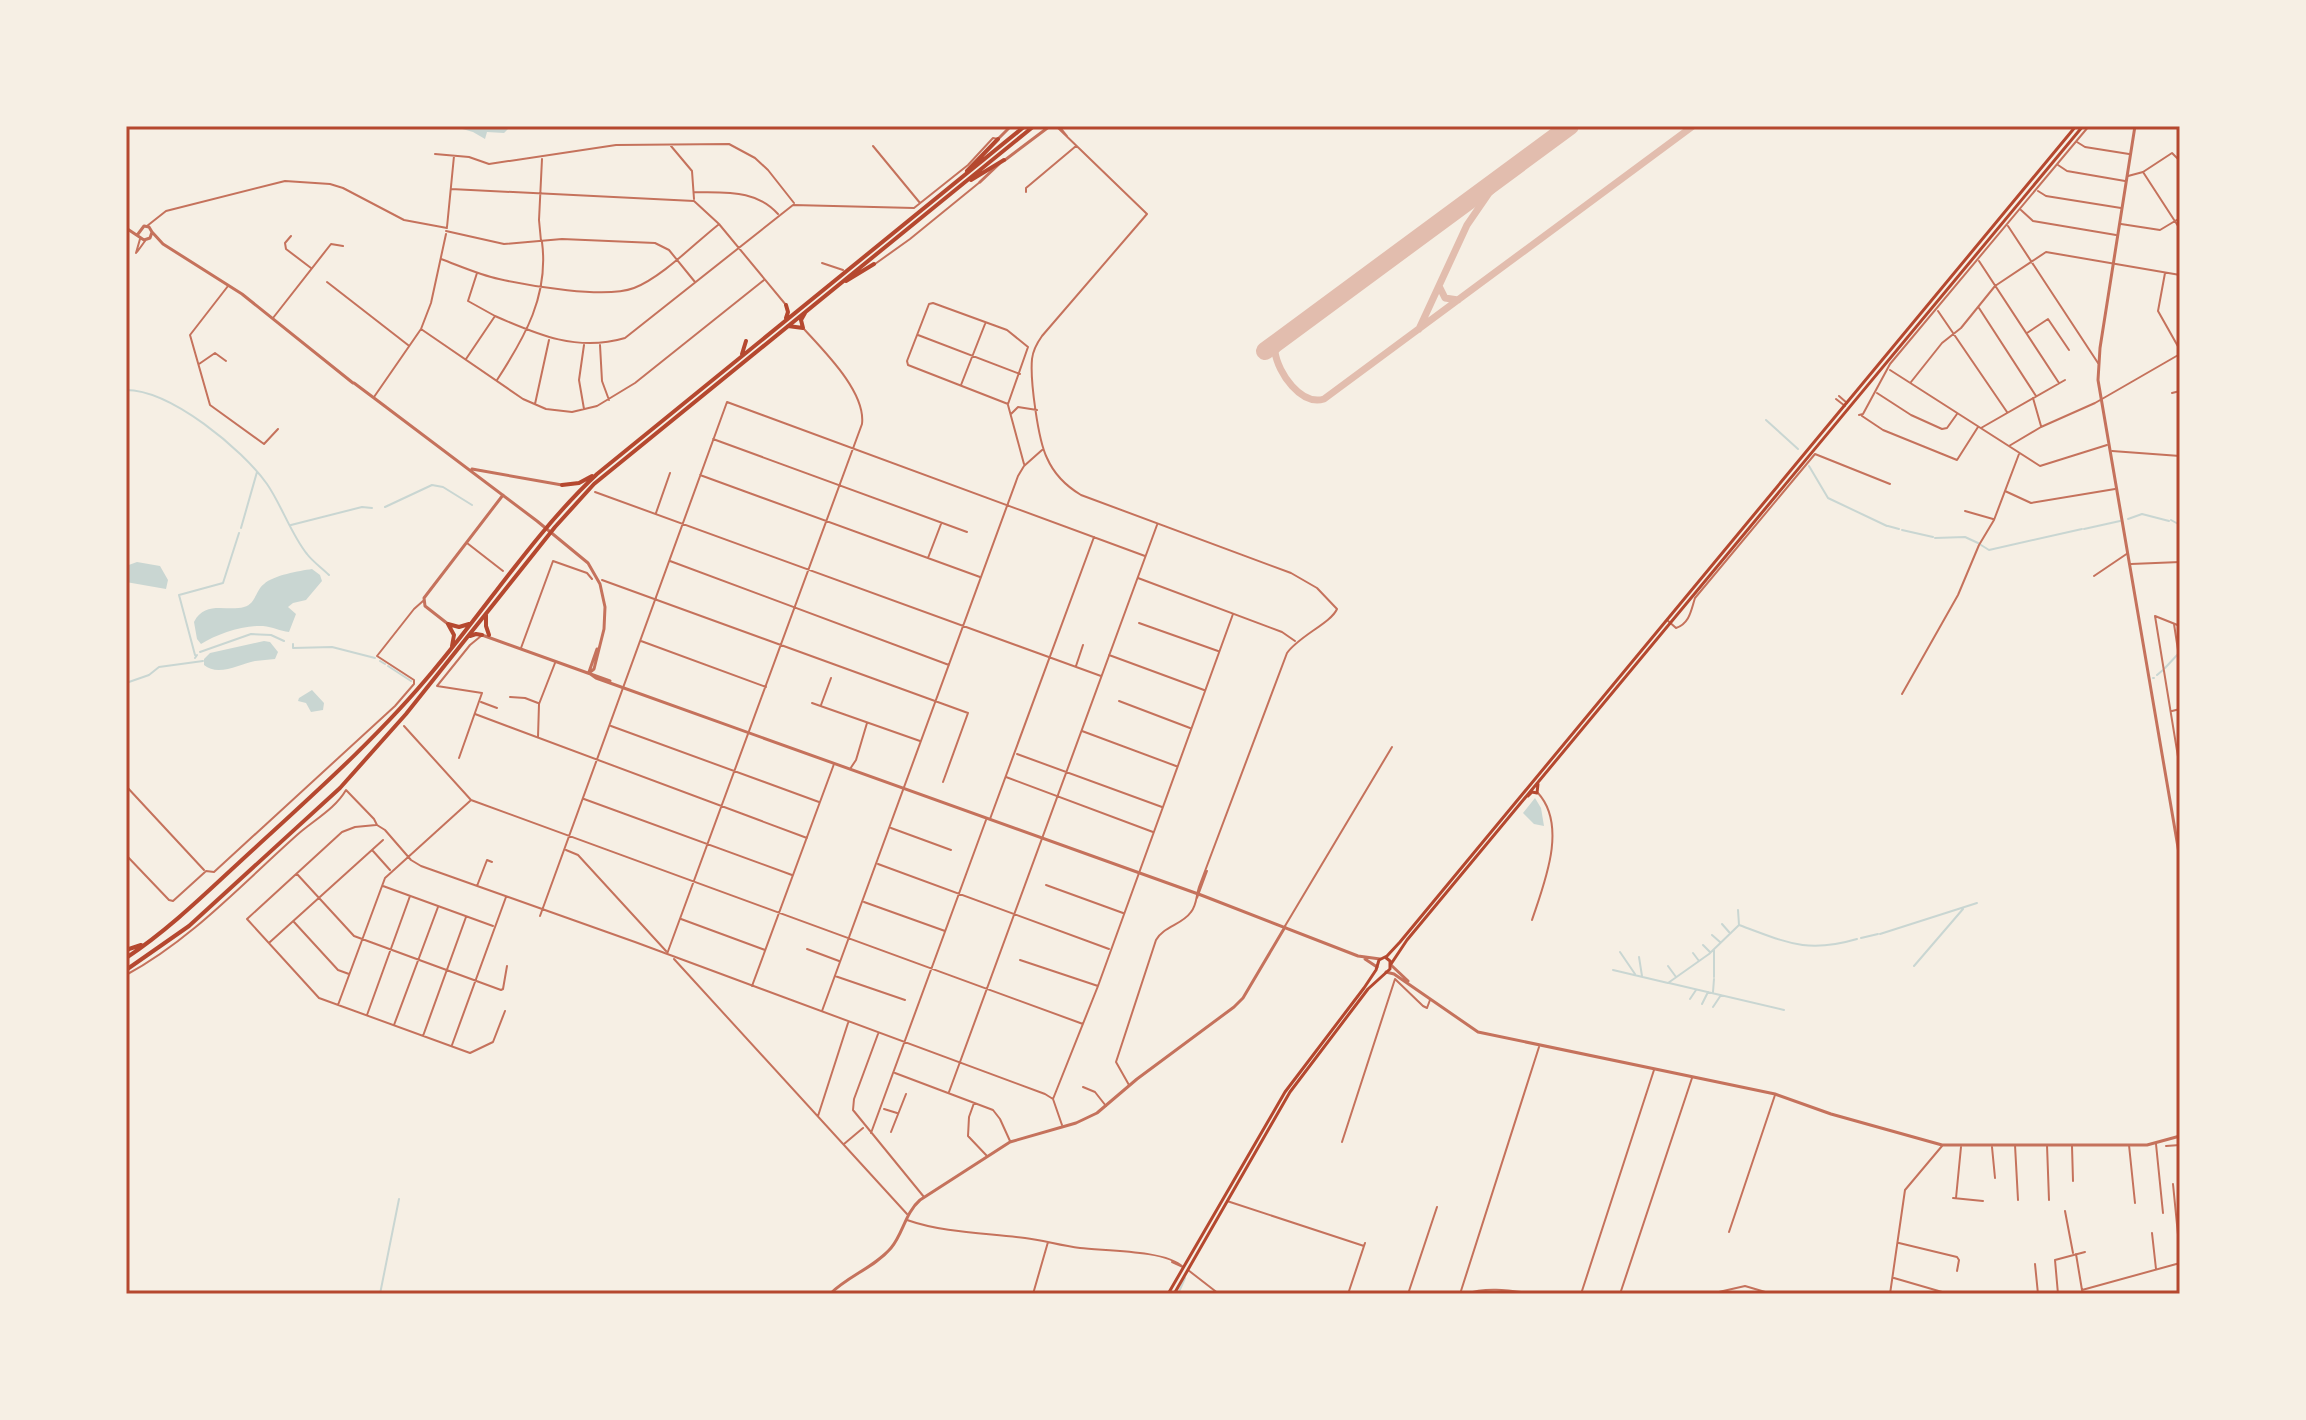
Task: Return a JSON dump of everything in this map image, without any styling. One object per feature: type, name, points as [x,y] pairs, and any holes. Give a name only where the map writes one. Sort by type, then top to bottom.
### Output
[{"type":"main road","points":[[126,972],[189,926],[320,807],[391,732],[558,522],[588,490],[802,307],[1025,126]]},
{"type":"main road","points":[[126,958],[151,940],[300,808],[412,696],[560,512],[604,468],[739,358],[840,284],[1034,126]]},
{"type":"main road","points":[[1171,1294],[1182,1268],[1295,1078],[1364,988],[1382,958],[1538,777],[2076,126]]},
{"type":"main road","points":[[1847,405],[2083,126]]},
{"type":"main road","points":[[961,179],[998,139]]},
{"type":"main road","points":[[959,188],[1004,160]]},
{"type":"main road","points":[[894,227],[901,227]]},
{"type":"main road","points":[[861,259],[865,246]]},
{"type":"main road","points":[[840,284],[874,264]]},
{"type":"main road","points":[[786,305],[802,307]]},
{"type":"main road","points":[[784,325],[788,313],[786,305]]},
{"type":"main road","points":[[784,325],[803,328],[802,318],[809,308]]},
{"type":"main road","points":[[739,358],[746,341]]},
{"type":"main road","points":[[562,485],[581,482],[604,468]]},
{"type":"main road","points":[[486,613],[490,636]]},
{"type":"main road","points":[[448,624],[463,626],[477,617]]},
{"type":"main road","points":[[1511,813],[1531,793],[1537,793],[1535,787],[1668,621]]},
{"type":"main road","points":[[448,624],[454,636],[449,652]]},
{"type":"main road","points":[[468,637],[482,635]]},
{"type":"main road","points":[[399,702],[412,696]]},
{"type":"main road","points":[[1171,1294],[1182,1268],[1305,1070],[1538,777],[1567,746]]},
{"type":"main road","points":[[126,950],[151,940]]},
{"type":"main road","points":[[1382,958],[1391,965]]},
{"type":"main road","points":[[1377,967],[1384,973]]},
{"type":"street","points":[[477,272],[468,301],[526,330],[550,339],[584,343],[599,343],[629,335],[795,204],[907,210],[921,204],[968,165],[993,138],[998,139],[1011,126]]},
{"type":"street","points":[[874,264],[908,241],[1004,160],[1050,126]]},
{"type":"street","points":[[1058,126],[1147,214],[1036,344],[1032,354],[1043,450],[1056,473],[1075,491],[1291,573],[1317,588],[1337,611],[1296,642],[1282,663],[1189,915],[1159,935],[1152,950],[1116,1062],[1129,1085]]},
{"type":"street","points":[[1860,415],[1895,359],[2089,126]]},
{"type":"street","points":[[2133,126],[2098,363],[2101,400],[2180,859]]},
{"type":"street","points":[[2076,141],[2085,147],[2130,154]]},
{"type":"street","points":[[435,154],[489,164],[616,145],[715,143],[737,147],[768,170],[795,204]]},
{"type":"street","points":[[670,145],[692,171],[694,201]]},
{"type":"street","points":[[1026,192],[1026,188],[1076,145]]},
{"type":"street","points":[[873,146],[921,204]]},
{"type":"street","points":[[2127,175],[2143,172],[2174,153],[2180,161]]},
{"type":"street","points":[[374,398],[421,329],[431,303],[446,230],[454,156]]},
{"type":"street","points":[[496,381],[517,349],[542,286],[545,264],[539,220],[542,157]]},
{"type":"street","points":[[2057,164],[2067,171],[2126,181]]},
{"type":"street","points":[[2143,172],[2180,229]]},
{"type":"street","points":[[126,228],[146,226],[171,209],[264,185],[302,181],[343,188],[408,222],[497,244],[562,239],[655,243],[666,247],[696,283]]},
{"type":"street","points":[[451,189],[694,201],[719,224],[786,305]]},
{"type":"street","points":[[2036,190],[2046,196],[2122,208]]},
{"type":"street","points":[[694,192],[751,195],[766,202],[779,215]]},
{"type":"street","points":[[2020,209],[2033,221],[2118,235]]},
{"type":"street","points":[[140,228],[136,253],[152,231],[155,218]]},
{"type":"street","points":[[2120,223],[2160,230],[2180,218]]},
{"type":"street","points":[[441,259],[498,279],[597,292],[624,291],[639,286],[719,224]]},
{"type":"street","points":[[2007,225],[2098,363]]},
{"type":"street","points":[[146,226],[163,244],[228,285],[585,561],[600,586],[606,613],[594,669],[589,673]]},
{"type":"street","points":[[126,228],[147,240],[163,244]]},
{"type":"street","points":[[291,236],[285,243],[286,249],[312,269]]},
{"type":"street","points":[[273,319],[331,244],[343,246]]},
{"type":"street","points":[[1911,382],[1995,286],[2048,252],[2180,275]]},
{"type":"street","points":[[1978,259],[2059,383]]},
{"type":"street","points":[[822,263],[845,272]]},
{"type":"street","points":[[2009,446],[2041,427],[2101,400],[2180,352],[2158,311],[2166,272]]},
{"type":"street","points":[[421,329],[534,405],[561,412],[584,410],[609,400],[646,375],[764,280]]},
{"type":"street","points":[[327,282],[410,347]]},
{"type":"street","points":[[228,285],[190,335],[210,405],[264,444],[278,429]]},
{"type":"street","points":[[1008,404],[908,365],[929,304],[1007,330],[1028,351],[1008,404],[1024,466]]},
{"type":"street","points":[[1978,307],[2034,397],[2041,427]]},
{"type":"street","points":[[1937,309],[2007,412]]},
{"type":"street","points":[[466,359],[495,316]]},
{"type":"street","points":[[2026,334],[2048,319],[2069,350]]},
{"type":"street","points":[[961,386],[986,323]]},
{"type":"street","points":[[666,953],[862,424],[860,402],[851,387],[803,328]]},
{"type":"street","points":[[917,335],[1020,372],[1032,371]]},
{"type":"street","points":[[534,405],[550,339]]},
{"type":"street","points":[[584,343],[579,385],[584,410]]},
{"type":"street","points":[[599,343],[600,372],[609,400]]},
{"type":"street","points":[[198,364],[215,353],[226,361]]},
{"type":"street","points":[[1889,370],[2044,467],[2110,448],[2180,456]]},
{"type":"street","points":[[1838,398],[1883,430],[1957,460],[1979,428],[2065,380]]},
{"type":"street","points":[[2172,393],[2180,391]]},
{"type":"street","points":[[1876,393],[1911,415],[1942,429],[1947,428],[1957,413]]},
{"type":"street","points":[[540,916],[621,686],[727,402],[1145,556]]},
{"type":"street","points":[[1011,415],[1018,407],[1037,410]]},
{"type":"street","points":[[713,439],[967,532]]},
{"type":"street","points":[[822,1012],[1007,506],[1024,466],[1043,450]]},
{"type":"street","points":[[1668,621],[1678,629],[1681,626],[1693,611],[1695,598],[1815,454],[1890,484]]},
{"type":"street","points":[[1902,694],[1958,595],[1979,545],[1994,520],[2019,454]]},
{"type":"street","points":[[465,466],[485,473],[562,485]]},
{"type":"street","points":[[655,514],[670,473]]},
{"type":"street","points":[[700,475],[981,578]]},
{"type":"street","points":[[2004,491],[2031,503],[2117,489]]},
{"type":"street","points":[[595,492],[1101,676]]},
{"type":"street","points":[[126,786],[206,871],[214,872],[399,702],[415,681],[377,656],[503,495]]},
{"type":"street","points":[[1965,511],[1994,520]]},
{"type":"street","points":[[928,558],[941,522]]},
{"type":"street","points":[[949,1092],[1157,524]]},
{"type":"street","points":[[871,1133],[1094,537]]},
{"type":"street","points":[[467,542],[503,571]]},
{"type":"street","points":[[2094,576],[2129,553]]},
{"type":"street","points":[[520,649],[553,561],[587,573],[592,579]]},
{"type":"street","points":[[669,561],[949,665]]},
{"type":"street","points":[[2131,564],[2180,562]]},
{"type":"street","points":[[1137,578],[1285,634],[1296,642]]},
{"type":"street","points":[[602,580],[968,713],[943,782]]},
{"type":"street","points":[[423,601],[448,624]]},
{"type":"street","points":[[1063,1126],[1053,1099],[1098,986],[1233,614]]},
{"type":"street","points":[[2179,654],[2178,625],[2155,616],[2180,766]]},
{"type":"street","points":[[1139,623],[1219,652]]},
{"type":"street","points":[[459,758],[482,693],[437,686],[482,635],[621,686]]},
{"type":"street","points":[[640,641],[766,687]]},
{"type":"street","points":[[589,673],[600,642]]},
{"type":"street","points":[[1075,667],[1083,645]]},
{"type":"street","points":[[1109,655],[1205,690]]},
{"type":"street","points":[[538,738],[539,704],[555,661]]},
{"type":"street","points":[[579,670],[590,664]]},
{"type":"street","points":[[594,669],[604,678]]},
{"type":"street","points":[[589,673],[1285,927],[1358,956],[1377,967]]},
{"type":"street","points":[[821,706],[831,678]]},
{"type":"street","points":[[510,697],[525,698],[539,704]]},
{"type":"street","points":[[480,699],[497,708]]},
{"type":"street","points":[[1119,701],[1191,728]]},
{"type":"street","points":[[812,703],[921,742]]},
{"type":"street","points":[[2171,711],[2180,709]]},
{"type":"street","points":[[475,714],[807,838]]},
{"type":"street","points":[[850,770],[868,722]]},
{"type":"street","points":[[609,725],[820,802]]},
{"type":"street","points":[[404,726],[471,800],[1083,1024]]},
{"type":"street","points":[[1082,731],[1177,766]]},
{"type":"street","points":[[830,1294],[890,1249],[914,1205],[924,1197],[1010,1142],[1080,1121],[1106,1106],[1129,1085],[1238,1004],[1392,747]]},
{"type":"street","points":[[1015,753],[1163,807]]},
{"type":"street","points":[[752,987],[834,764]]},
{"type":"street","points":[[1006,777],[1154,832]]},
{"type":"street","points":[[126,972],[158,956],[194,929],[337,803],[346,790],[408,857],[421,866],[666,953]]},
{"type":"street","points":[[1532,920],[1553,853],[1546,806],[1537,793]]},
{"type":"street","points":[[582,798],[793,876]]},
{"type":"street","points":[[338,1005],[382,886],[392,871],[471,800]]},
{"type":"street","points":[[377,825],[342,832],[247,919],[318,997],[452,1047],[470,1053],[493,1042],[505,1011]]},
{"type":"street","points":[[890,828],[951,850]]},
{"type":"street","points":[[269,943],[383,840]]},
{"type":"street","points":[[565,849],[578,855],[907,1217],[931,1227],[1139,1254],[1171,1261],[1181,1264],[1182,1268],[1219,1294]]},
{"type":"street","points":[[372,850],[392,871]]},
{"type":"street","points":[[126,855],[173,901],[206,871]]},
{"type":"street","points":[[477,886],[487,860],[492,862]]},
{"type":"street","points":[[877,864],[1111,949]]},
{"type":"street","points":[[296,874],[350,934],[503,990],[507,966]]},
{"type":"street","points":[[1046,885],[1124,914]]},
{"type":"street","points":[[382,886],[495,927]]},
{"type":"street","points":[[367,1015],[410,896]]},
{"type":"street","points":[[452,1047],[507,897]]},
{"type":"street","points":[[863,902],[945,931]]},
{"type":"street","points":[[394,1025],[438,907]]},
{"type":"street","points":[[423,1036],[466,917]]},
{"type":"street","points":[[680,919],[766,950]]},
{"type":"street","points":[[294,921],[338,970],[349,974]]},
{"type":"street","points":[[653,950],[658,943]]},
{"type":"street","points":[[807,949],[840,962]]},
{"type":"street","points":[[1358,956],[1382,958]]},
{"type":"street","points":[[674,959],[1053,1099]]},
{"type":"street","points":[[1020,960],[1098,986]]},
{"type":"street","points":[[1391,965],[1420,992]]},
{"type":"street","points":[[1384,973],[1394,974],[1474,1031],[1775,1094],[1832,1114],[1942,1145],[2129,1145],[2156,1144],[2180,1137]]},
{"type":"street","points":[[835,976],[905,1000]]},
{"type":"street","points":[[1342,1142],[1395,979],[1423,1006],[1427,1008],[1430,999]]},
{"type":"street","points":[[817,1117],[848,1022]]},
{"type":"street","points":[[878,1033],[852,1106],[854,1114],[924,1197]]},
{"type":"street","points":[[1537,1294],[1480,1290],[1462,1294],[1540,1046]]},
{"type":"street","points":[[1581,1294],[1655,1069]]},
{"type":"street","points":[[895,1073],[993,1110],[1010,1142]]},
{"type":"street","points":[[1620,1294],[1693,1077]]},
{"type":"street","points":[[1083,1087],[1095,1092],[1106,1106]]},
{"type":"street","points":[[891,1132],[906,1094]]},
{"type":"street","points":[[1729,1232],[1775,1094]]},
{"type":"street","points":[[975,1102],[969,1117],[968,1136],[988,1157]]},
{"type":"street","points":[[882,1108],[898,1114]]},
{"type":"street","points":[[843,1145],[865,1126]]},
{"type":"street","points":[[2156,1144],[2163,1213]]},
{"type":"street","points":[[1890,1294],[1907,1186],[1942,1145]]},
{"type":"street","points":[[2015,1145],[2018,1200]]},
{"type":"street","points":[[2047,1145],[2049,1200]]},
{"type":"street","points":[[2072,1145],[2073,1181]]},
{"type":"street","points":[[2129,1145],[2135,1203]]},
{"type":"street","points":[[2166,1146],[2180,1145]]},
{"type":"street","points":[[1961,1146],[1955,1198],[1983,1201]]},
{"type":"street","points":[[1992,1146],[1995,1178]]},
{"type":"street","points":[[2173,1184],[2180,1255]]},
{"type":"street","points":[[1226,1201],[1365,1244],[1348,1294]]},
{"type":"street","points":[[1408,1294],[1437,1207]]},
{"type":"street","points":[[2065,1211],[2081,1288],[2084,1290],[2180,1263]]},
{"type":"street","points":[[2152,1233],[2156,1270]]},
{"type":"street","points":[[1033,1294],[1048,1242]]},
{"type":"street","points":[[1897,1242],[1957,1257],[1957,1271]]},
{"type":"street","points":[[2058,1294],[2054,1261],[2085,1252]]},
{"type":"street","points":[[2035,1264],[2038,1294]]},
{"type":"street","points":[[1893,1278],[1949,1294]]},
{"type":"street","points":[[1710,1294],[1745,1286],[1772,1294]]},
{"type":"shaded area","points":[[452,126],[511,126],[504,133],[487,132],[485,139]]},
{"type":"shaded area","points":[[137,562],[160,566],[168,580],[166,589],[126,582],[126,566]]},
{"type":"shaded area","points":[[312,569],[322,581],[306,600],[288,607],[296,614],[289,632],[255,626],[230,631],[201,644],[197,639],[194,622],[204,611],[244,607],[251,603],[268,581]]},
{"type":"shaded area","points":[[270,642],[278,652],[275,659],[222,670],[204,665],[204,659],[210,653]]},
{"type":"shaded area","points":[[312,690],[324,703],[323,710],[311,712],[306,703],[298,701]]},
{"type":"shaded area","points":[[1535,798],[1541,808],[1544,826],[1534,824],[1523,813]]},
{"type":"waterway","points":[[126,390],[164,400],[184,411],[241,455],[267,484],[302,547],[329,575]]},
{"type":"waterway","points":[[1766,420],[1798,449]]},
{"type":"waterway","points":[[1809,466],[1828,498],[1887,526]]},
{"type":"waterway","points":[[241,528],[257,472]]},
{"type":"waterway","points":[[385,507],[432,485],[443,487],[472,505]]},
{"type":"waterway","points":[[291,525],[362,507],[372,508]]},
{"type":"waterway","points":[[2128,519],[2142,514],[2169,521]]},
{"type":"waterway","points":[[2171,520],[2180,525]]},
{"type":"waterway","points":[[2084,529],[2120,521]]},
{"type":"waterway","points":[[1888,526],[1899,529]]},
{"type":"waterway","points":[[1981,545],[1989,550],[2082,529]]},
{"type":"waterway","points":[[1902,530],[1933,537]]},
{"type":"waterway","points":[[195,655],[179,595],[223,583],[239,533]]},
{"type":"waterway","points":[[1935,538],[1965,537],[1978,543]]},
{"type":"waterway","points":[[200,652],[251,634],[271,635],[284,641]]},
{"type":"waterway","points":[[293,644],[293,648],[332,647],[375,658]]},
{"type":"waterway","points":[[2165,668],[2179,653]]},
{"type":"waterway","points":[[126,683],[149,675],[159,667],[203,661]]},
{"type":"waterway","points":[[380,661],[385,664]]},
{"type":"waterway","points":[[388,666],[411,681]]},
{"type":"waterway","points":[[2157,675],[2163,670]]},
{"type":"waterway","points":[[1880,934],[1977,903]]},
{"type":"waterway","points":[[1914,966],[1963,909]]},
{"type":"waterway","points":[[1738,910],[1739,925]]},
{"type":"waterway","points":[[1722,924],[1729,932]]},
{"type":"waterway","points":[[1613,970],[1668,983],[1709,954],[1739,925],[1784,941],[1810,946],[1857,939]]},
{"type":"waterway","points":[[1861,938],[1878,934]]},
{"type":"waterway","points":[[1712,935],[1720,942]]},
{"type":"waterway","points":[[1703,945],[1710,952]]},
{"type":"waterway","points":[[1714,950],[1714,977]]},
{"type":"waterway","points":[[1620,952],[1635,974]]},
{"type":"waterway","points":[[1693,953],[1699,961]]},
{"type":"waterway","points":[[1639,957],[1642,976]]},
{"type":"waterway","points":[[1668,966],[1676,977]]},
{"type":"waterway","points":[[1713,992],[1714,979]]},
{"type":"waterway","points":[[1669,983],[1784,1010]]},
{"type":"waterway","points":[[1690,999],[1696,990]]},
{"type":"waterway","points":[[1702,1004],[1708,992]]},
{"type":"waterway","points":[[1713,1007],[1721,995]]},
{"type":"waterway","points":[[380,1294],[399,1199]]},
{"type":"waterway","points":[[1178,1294],[1185,1278]]},
{"type":"taxiway","points":[[1284,337],[1275,352],[1286,378],[1307,398],[1324,399],[1693,126]]},
{"type":"taxiway","points":[[1419,329],[1467,225],[1489,193],[1521,162]]},
{"type":"taxiway","points":[[1439,286],[1445,298],[1458,300]]},
{"type":"runway","points":[[1265,351],[1570,126]]}]
